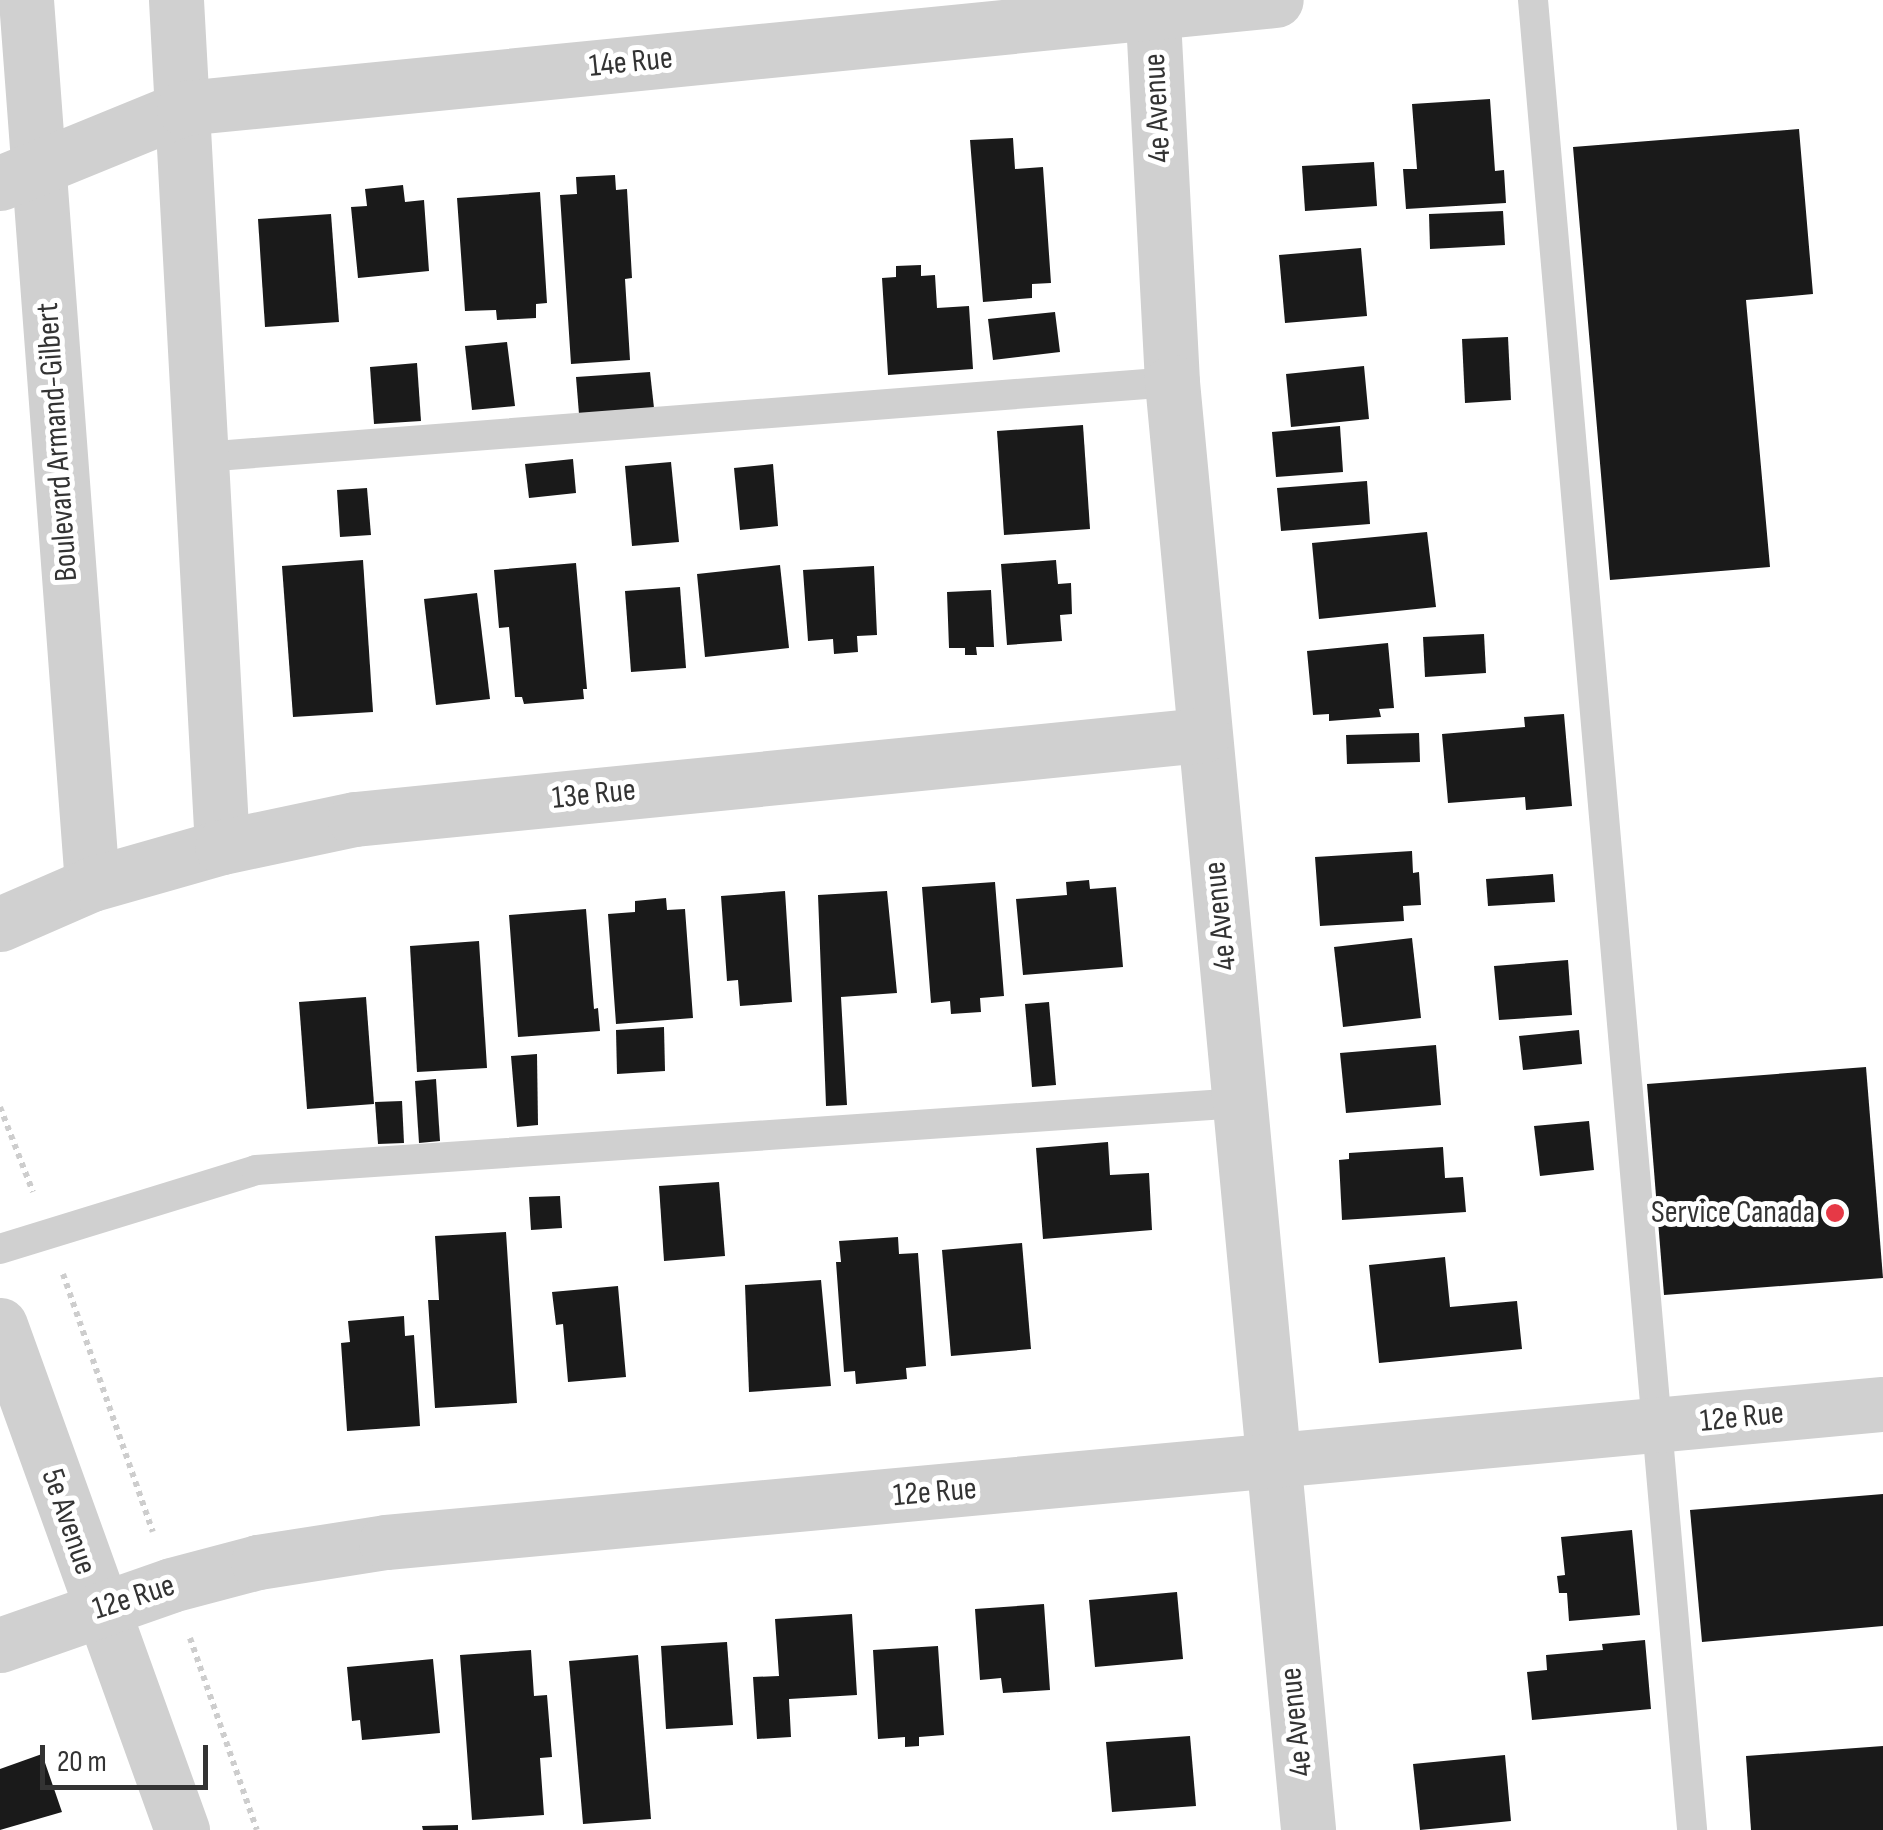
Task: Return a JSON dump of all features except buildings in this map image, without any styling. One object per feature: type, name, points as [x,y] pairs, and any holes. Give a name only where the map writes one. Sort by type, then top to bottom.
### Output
[{"type":"street","name":"Boulevard Armand-Gilbert","points":[[26,0],[18,177],[92,884]]},
{"type":"street","points":[[176,0],[222,847]]},
{"type":"street","name":"14e Rue","points":[[18,177],[184,108],[1152,5],[1276,0]]},
{"type":"street","name":"4e Avenue","points":[[1152,5],[1172,382],[1272,1463],[1300,1829]]},
{"type":"street","name":"13e Rue","points":[[0,924],[92,884],[222,847],[355,819],[1203,735]]},
{"type":"street","name":"5e Avenue","points":[[0,1324],[99,1609],[182,1830]]},
{"type":"street","name":"12e Rue","points":[[0,1645],[171,1585],[258,1562],[386,1542],[1883,1404]]},
{"type":"lane","points":[[1533,0],[1692,1830]]},
{"type":"lane","points":[[202,457],[1172,382]]},
{"type":"lane","points":[[0,1249],[256,1170],[1240,1104]]},
{"type":"path","points":[[0,1107],[50,1236],[257,1830]]},
{"type":"place","name":"Service Canada","points":[[1835,1213]]}]
